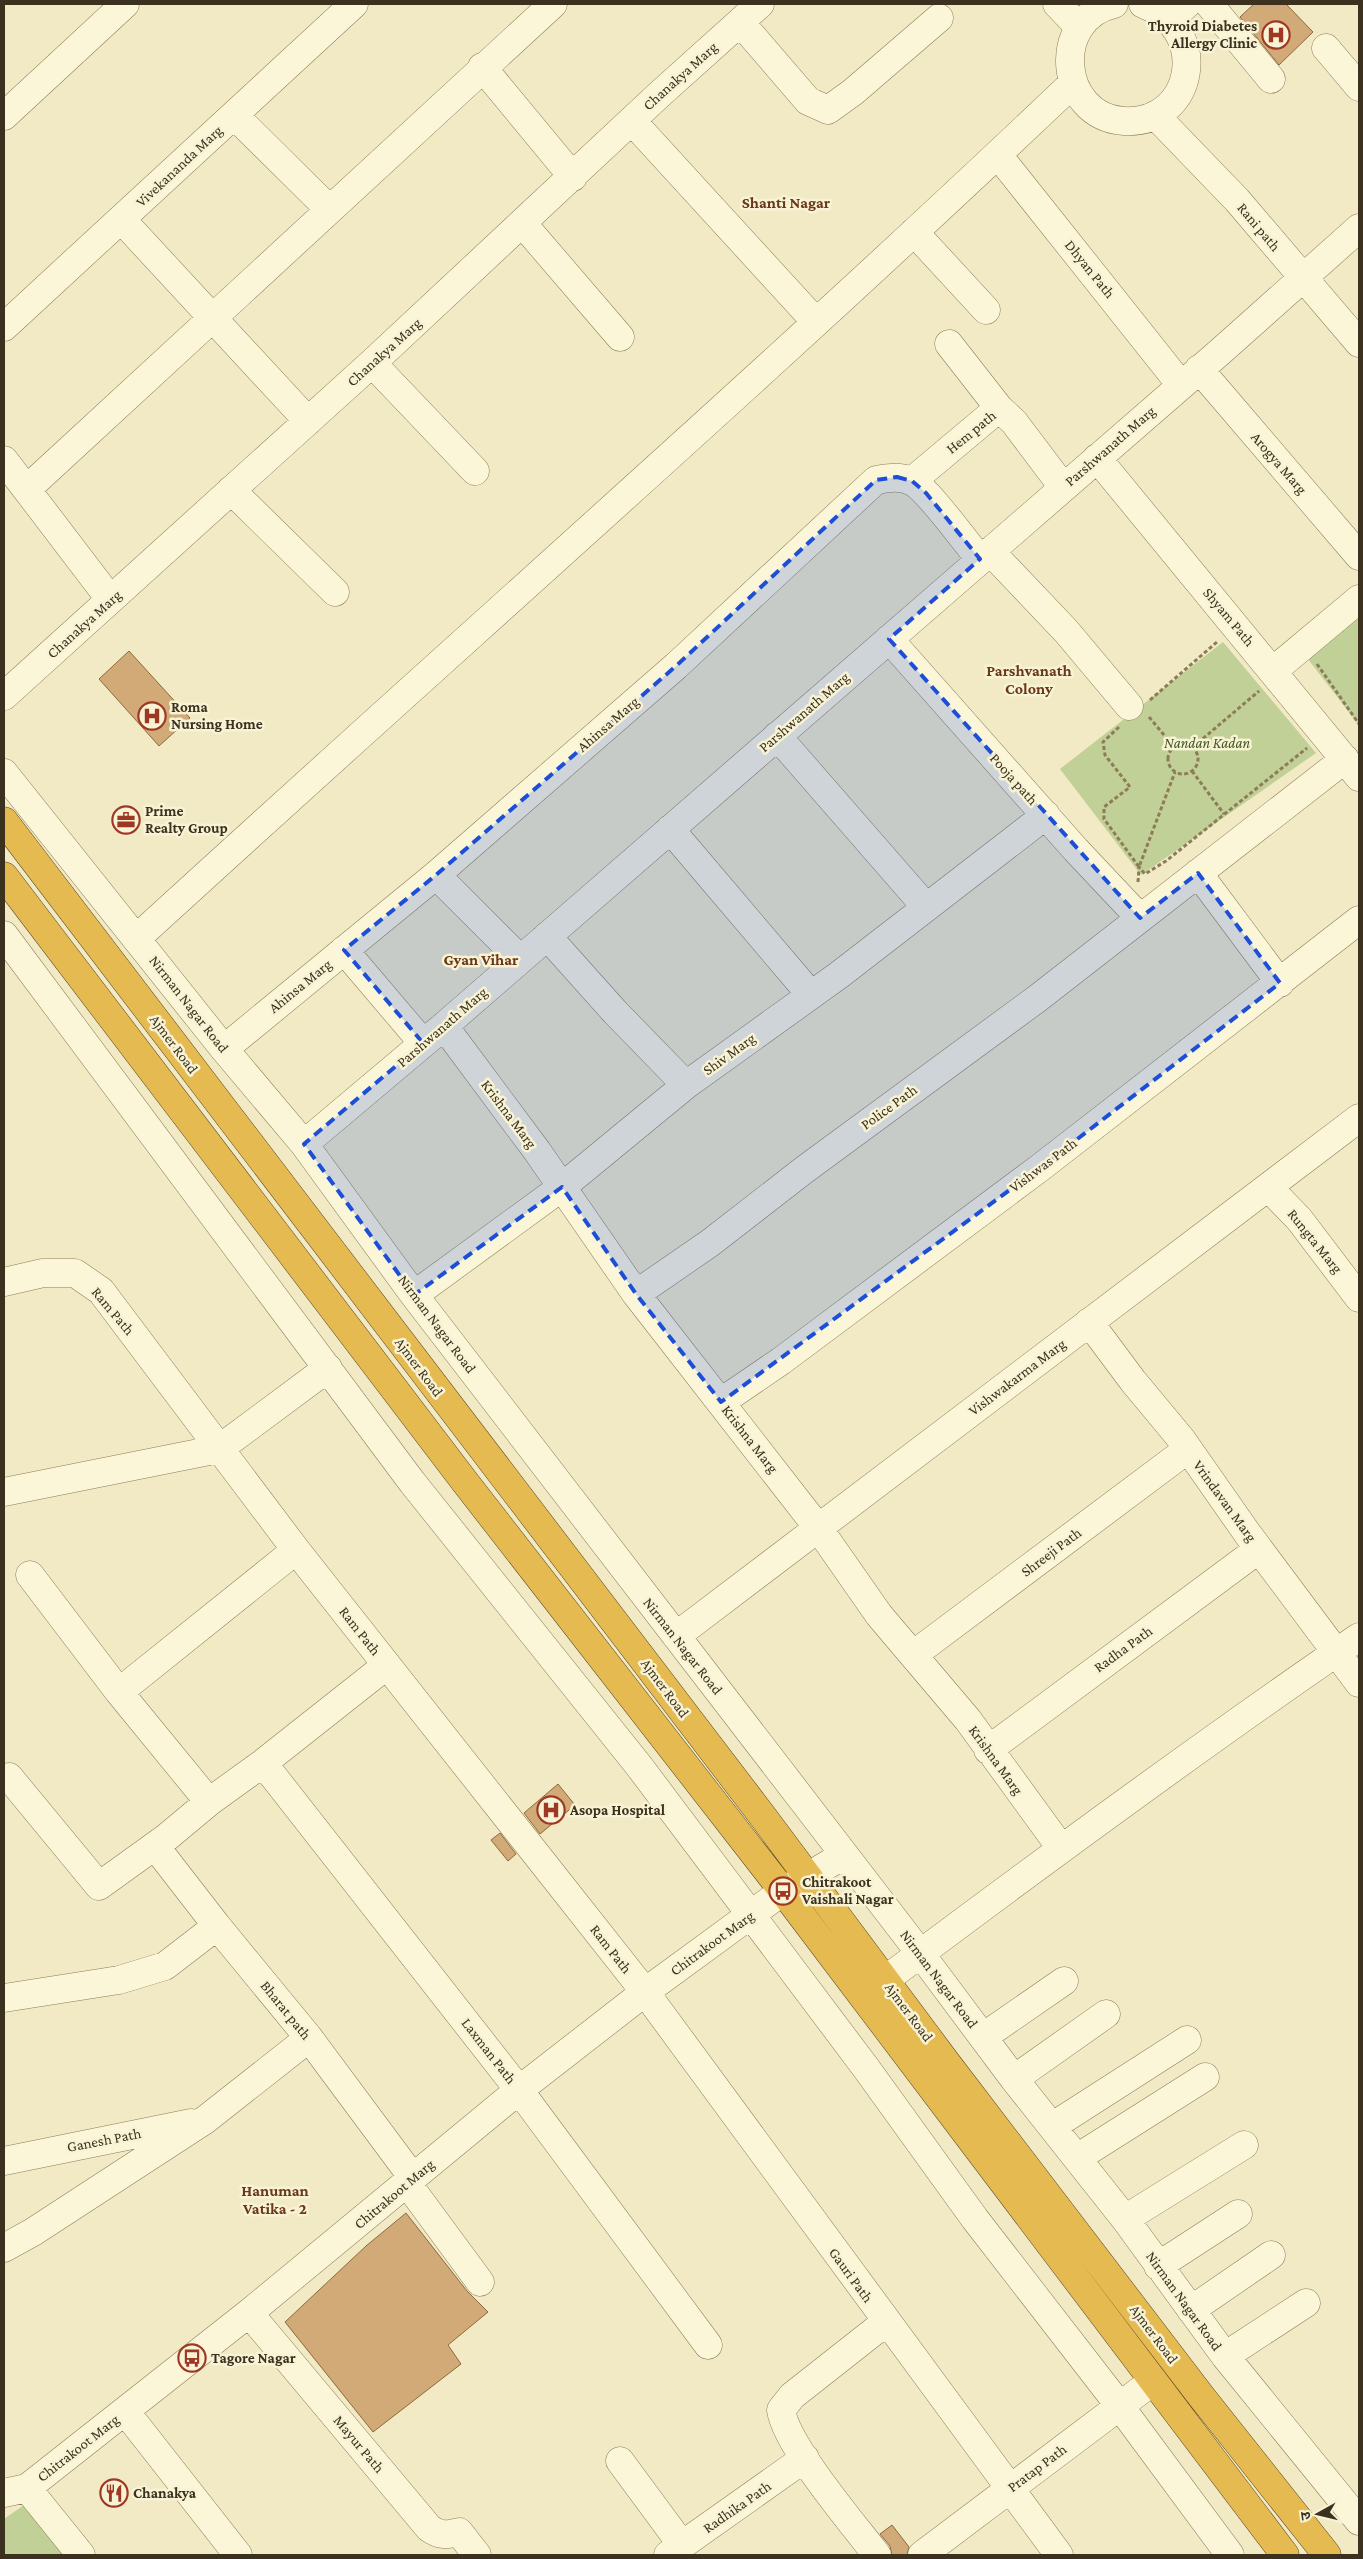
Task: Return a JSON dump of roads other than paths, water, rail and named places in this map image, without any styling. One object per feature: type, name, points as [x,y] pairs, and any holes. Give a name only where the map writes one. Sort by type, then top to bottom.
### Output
[{"type":"highway","name":"Ajmer Road","points":[[4,821],[1201,2396],[1327,2555]]},
{"type":"highway","name":"Ajmer Road","points":[[4,876],[465,1482],[783,1891],[1285,2555]]},
{"type":"street","points":[[4,116],[125,4]]},
{"type":"street","name":"Vivekananda Marg","points":[[4,327],[354,4]]},
{"type":"street","points":[[27,489],[552,4]]},
{"type":"street","name":"Chanakya Marg","points":[[4,696],[372,363],[760,4]]},
{"type":"street","points":[[1057,4],[1079,27]]},
{"type":"street","points":[[1114,4],[1091,14],[1079,27],[1071,45],[1068,64],[1072,84],[1081,98],[1092,109],[1107,117],[1123,121],[1139,120],[1155,114],[1173,100],[1185,79],[1186,47],[1180,32],[1179,12],[1156,9],[1143,4]]},
{"type":"street","points":[[1209,4],[1271,79]]},
{"type":"street","points":[[740,22],[808,101],[828,110],[853,92],[939,18]]},
{"type":"street","points":[[1326,48],[1359,87]]},
{"type":"street","points":[[482,67],[573,177]]},
{"type":"street","points":[[137,938],[816,322],[998,155],[1072,84]]},
{"type":"street","name":"Rani path","points":[[1155,114],[1236,200],[1359,343]]},
{"type":"street","points":[[234,115],[329,210]]},
{"type":"street","points":[[632,121],[816,322]]},
{"type":"street","name":"Dhyan Path","points":[[998,155],[1190,377]]},
{"type":"street","points":[[121,219],[308,421]]},
{"type":"street","points":[[523,224],[620,337]]},
{"type":"street","name":"Parshwanath Marg","points":[[304,1144],[444,1026],[1359,228]]},
{"type":"street","points":[[914,232],[986,310]]},
{"type":"street","points":[[949,344],[999,408]]},
{"type":"street","points":[[372,363],[475,471]]},
{"type":"street","name":"Arogya Marg","points":[[1190,377],[1359,556]]},
{"type":"street","name":"Hem path","points":[[912,481],[999,408],[1014,422],[1063,487]]},
{"type":"street","name":"Shyam Path","points":[[1097,458],[1268,679],[1352,768]]},
{"type":"street","points":[[4,460],[110,599]]},
{"type":"street","name":"Ahinsa Marg","points":[[224,1049],[436,875],[676,666],[876,480],[897,477],[912,481]]},
{"type":"street","points":[[912,481],[926,492],[985,555],[1066,631],[1136,712]]},
{"type":"street","points":[[231,490],[335,592]]},
{"type":"street","points":[[1268,679],[1359,599]]},
{"type":"street","name":"Pooja path","points":[[888,640],[1076,850],[1138,915]]},
{"type":"street","points":[[776,736],[926,907]]},
{"type":"street","name":"Police Path","points":[[636,1294],[710,1243],[804,1170],[1038,998],[1138,915],[1352,768]]},
{"type":"street","name":"Nirman Nagar Road","points":[[4,773],[224,1049],[304,1144],[414,1295],[983,2036],[1014,2079],[1125,2219],[1224,2356],[1359,2521]]},
{"type":"street","name":"Shiv Marg","points":[[414,1295],[562,1187],[686,1085],[811,995],[1046,815]]},
{"type":"street","points":[[670,828],[811,995]]},
{"type":"street","points":[[1198,872],[1280,983]]},
{"type":"street","points":[[436,875],[520,959]]},
{"type":"street","name":"Vishwas Path","points":[[721,1402],[781,1361],[1041,1167],[1359,920]]},
{"type":"street","points":[[4,935],[412,1482],[638,1766],[751,1914],[866,2068],[975,2219],[1119,2405],[1230,2555]]},
{"type":"street","points":[[547,936],[615,1012],[686,1085]]},
{"type":"street","points":[[344,950],[423,1043]]},
{"type":"street","name":"Krishna Marg","points":[[444,1026],[562,1187],[636,1294],[819,1529],[879,1615],[968,1720],[1061,1848]]},
{"type":"street","name":"Vishwakarma Marg","points":[[676,1636],[1359,1118]]},
{"type":"street","name":"Rungta Marg","points":[[1268,1187],[1299,1219],[1358,1295]]},
{"type":"street","name":"Ram Path","points":[[4,1282],[43,1273],[75,1273],[101,1291],[296,1550],[645,1992]]},
{"type":"street","name":"Vrindavan Marg","points":[[1089,1322],[1133,1381],[1188,1449],[1260,1549],[1348,1645],[1359,1683]]},
{"type":"street","points":[[4,1492],[219,1449],[328,1368]]},
{"type":"street","name":"Shreeji Path","points":[[912,1654],[1188,1449]]},
{"type":"street","name":"Radha Path","points":[[988,1750],[1260,1549]]},
{"type":"street","points":[[119,1692],[296,1550]]},
{"type":"street","points":[[30,1575],[119,1692],[209,1802]]},
{"type":"street","points":[[885,1980],[1061,1848],[1258,1706],[1348,1645]]},
{"type":"street","points":[[4,1778],[9,1777],[99,1886],[155,1846],[387,1665]]},
{"type":"street","name":"Laxman Path","points":[[262,1763],[519,2090],[708,2344]]},
{"type":"street","name":"Bharat path","points":[[155,1846],[217,1926],[309,2038],[480,2282]]},
{"type":"street","name":"Chitrakoot Marg","points":[[16,2490],[125,2410],[249,2314],[519,2090],[645,1992],[783,1891],[844,1855]]},
{"type":"street","points":[[4,1998],[119,1980],[165,1966],[217,1926]]},
{"type":"street","points":[[983,2036],[1064,1981]]},
{"type":"street","name":"Gauri Path","points":[[645,1992],[886,2322],[1060,2555]]},
{"type":"street","points":[[1014,2079],[1106,2014]]},
{"type":"street","points":[[4,2248],[33,2232],[205,2120],[309,2038]]},
{"type":"street","points":[[1053,2126],[1187,2040]]},
{"type":"street","points":[[1077,2158],[1204,2077]]},
{"type":"street","name":"Ganesh Path","points":[[4,2160],[205,2120]]},
{"type":"street","points":[[1125,2219],[1244,2145]]},
{"type":"street","points":[[1158,2266],[1238,2214]]},
{"type":"street","points":[[1191,2310],[1271,2255]]},
{"type":"street","points":[[1224,2356],[1306,2303]]},
{"type":"street","name":"Mayur Path","points":[[249,2314],[429,2528],[436,2533],[446,2535],[459,2532],[477,2555]]},
{"type":"street","points":[[877,2555],[805,2458],[789,2431],[781,2410],[792,2396],[886,2322]]},
{"type":"street","name":"Pratap Path","points":[[922,2555],[1153,2381]]},
{"type":"street","points":[[125,2410],[238,2555]]},
{"type":"street","name":"Radhika Path","points":[[675,2550],[805,2458]]},
{"type":"street","points":[[620,2461],[675,2550]]},
{"type":"street","points":[[16,2490],[81,2555]]},
{"type":"place","name":"Thyroid Diabetes Allergy Clinic","points":[[1276,35]]},
{"type":"place","name":"Roma Nursing Home","points":[[152,716]]},
{"type":"place","name":"Prime Realty Group","points":[[126,820]]},
{"type":"place","name":"Asopa Hospital","points":[[551,1810]]},
{"type":"place","name":"Chitrakoot Vaishali Nagar","points":[[783,1891]]},
{"type":"place","name":"Tagore Nagar","points":[[192,2358]]},
{"type":"place","name":"Chanakya","points":[[114,2493]]},
{"type":"district","name":"Shanti Nagar","points":[[786,202]]},
{"type":"district","name":"Parshvanath Colony","points":[[1029,679]]},
{"type":"district","name":"Gyan Vihar","points":[[481,959]]},
{"type":"district","name":"Hanuman Vatika - 2","points":[[275,2199]]},
{"type":"park label","name":"Nandan Kadan","points":[[1207,743]]}]
